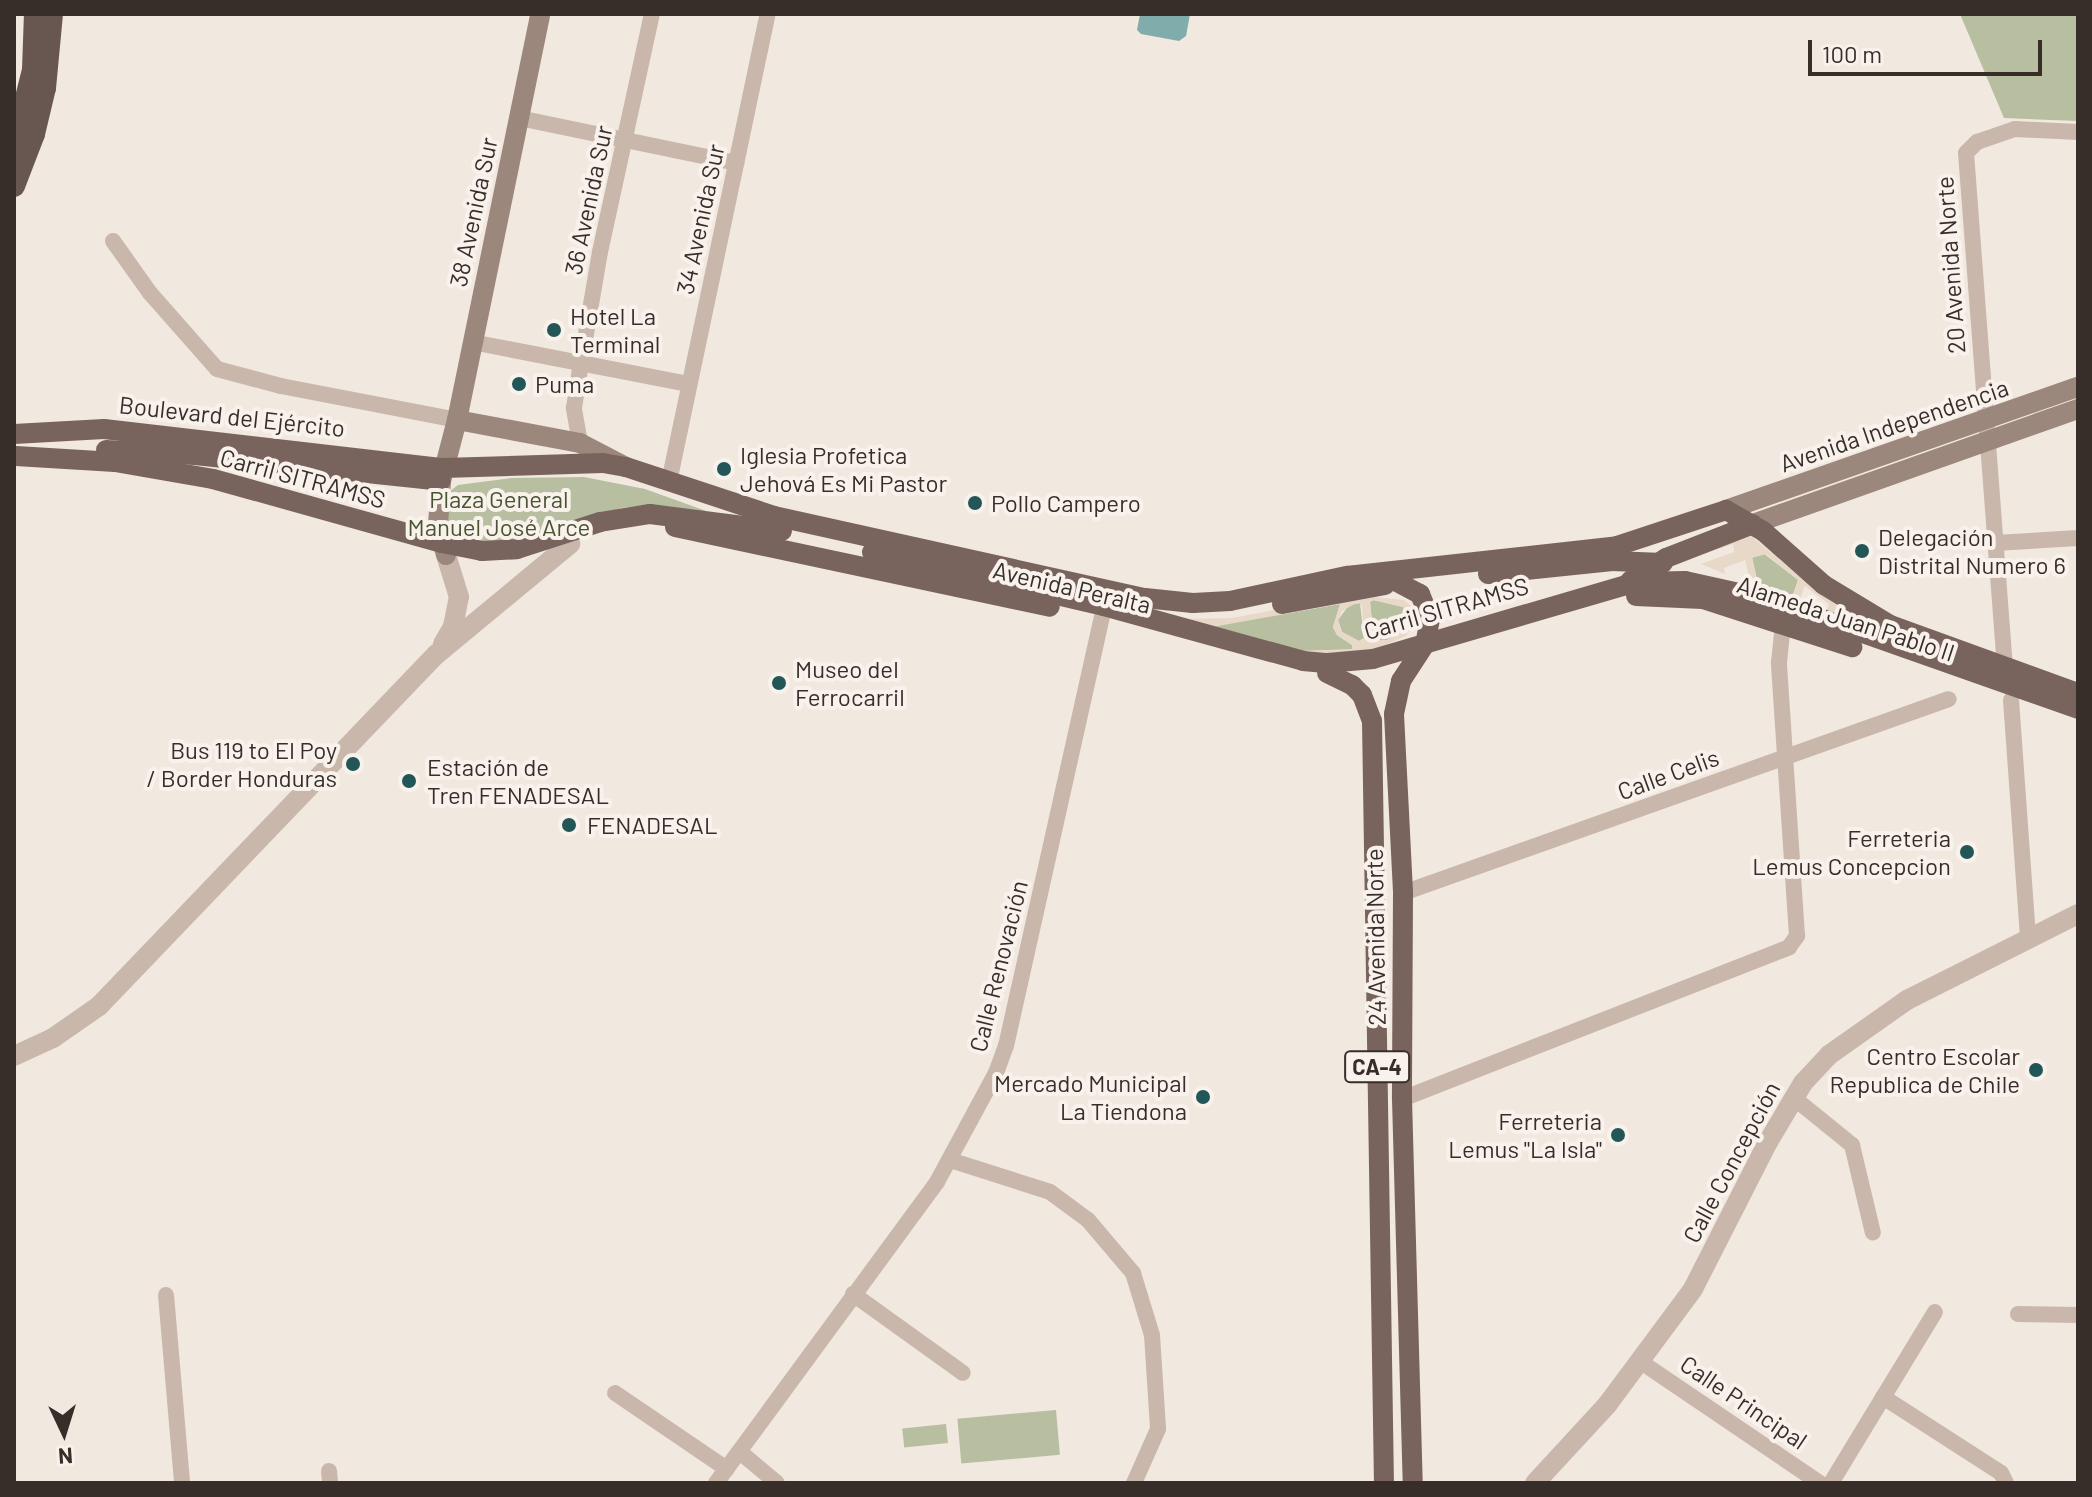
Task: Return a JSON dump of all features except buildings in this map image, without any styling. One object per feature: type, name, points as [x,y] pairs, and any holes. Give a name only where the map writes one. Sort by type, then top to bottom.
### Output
[{"type":"highway","points":[[14,145],[33,70],[35,14]]},
{"type":"highway","points":[[14,186],[34,134],[45,88],[52,14]]},
{"type":"main road","name":"38 Avenida Sur","points":[[457,420],[540,14]]},
{"type":"main road","name":"Avenida Independencia","points":[[1726,510],[2078,387]]},
{"type":"main road","name":"Avenida Independencia","points":[[1753,524],[2078,409]]},
{"type":"main road","name":"Avenida Peralta","points":[[457,420],[580,443],[626,467],[774,516],[1145,598],[1220,602],[1377,572],[1617,546],[1726,510]]},
{"type":"main road","points":[[444,549],[438,515],[442,474],[457,420]]},
{"type":"main road","name":"Boulevard del Ejército","points":[[14,434],[104,429],[442,474]]},
{"type":"main road","name":"Carril SITRAMSS","points":[[15,456],[54,451],[154,451],[442,474],[588,472],[642,483],[760,525],[1303,661],[1328,663],[1422,651],[1625,584],[1685,581],[1757,597]]},
{"type":"main road","name":"Carril SITRAMSS","points":[[15,456],[115,462],[213,479],[444,549],[500,552],[533,545],[600,522],[650,514],[760,525]]},
{"type":"main road","name":"Avenida Peralta","points":[[442,474],[573,463],[626,467]]},
{"type":"main road","name":"Alameda Juan Pablo II","points":[[1726,510],[1753,524],[1815,578],[1858,607],[1908,634],[2078,693]]},
{"type":"main road","name":"Avenida Peralta","points":[[444,549],[461,561],[491,565],[518,562],[614,530],[648,526],[679,528],[1103,612],[1254,659],[1327,673],[1367,673],[1422,651],[1593,603],[1657,562],[1753,524]]},
{"type":"main road","name":"Carril SITRAMSS","points":[[1103,612],[1220,614],[1403,583],[1612,561],[1657,562],[1695,570],[1757,597],[2078,709]]},
{"type":"main road","name":"24 Avenida Norte","points":[[1377,572],[1420,594],[1427,603],[1430,619],[1422,651],[1401,681],[1394,714],[1403,893],[1402,1099],[1413,1483]]},
{"type":"main road","name":"Alameda Juan Pablo II","points":[[1593,603],[1650,595],[1692,597],[1783,623],[2078,722]]},
{"type":"main road","name":"24 Avenida Norte","points":[[1327,673],[1352,685],[1362,695],[1372,721],[1384,1483]]},
{"type":"street","name":"36 Avenida Sur","points":[[580,443],[574,408],[581,363],[652,14]]},
{"type":"street","name":"34 Avenida Sur","points":[[669,482],[768,14]]},
{"type":"street","points":[[519,118],[736,163]]},
{"type":"street","name":"20 Avenida Norte","points":[[2005,668],[1966,153],[1977,142],[2015,129],[2078,132]]},
{"type":"street","points":[[113,241],[150,293],[217,369],[281,386],[457,420]]},
{"type":"street","points":[[472,342],[689,384]]},
{"type":"street","points":[[1995,543],[2078,538]]},
{"type":"street","points":[[14,1056],[53,1038],[99,1006],[437,654],[570,544]]},
{"type":"street","points":[[437,654],[453,627],[459,597],[444,549]]},
{"type":"street","name":"Calle Renovación","points":[[716,1483],[950,1160],[996,1073],[1006,1046],[1103,612]]},
{"type":"street","points":[[1402,1099],[1789,947],[1797,936],[1779,663],[1783,623]]},
{"type":"street","name":"Calle Celis","points":[[1403,893],[1949,699]]},
{"type":"street","points":[[2011,700],[2028,940]]},
{"type":"street","name":"Calle Concepción","points":[[1535,1483],[1607,1405],[1693,1289],[1794,1098],[1829,1055],[1856,1032],[1907,1000],[2078,914]]},
{"type":"street","points":[[1794,1098],[1852,1145],[1873,1233]]},
{"type":"street","points":[[950,1160],[1050,1192],[1088,1220],[1133,1273],[1152,1335],[1158,1429],[1134,1483]]},
{"type":"street","points":[[853,1294],[963,1373]]},
{"type":"street","points":[[166,1295],[182,1483]]},
{"type":"street","points":[[1831,1483],[1935,1312]]},
{"type":"street","points":[[2018,1314],[2078,1315]]},
{"type":"street","name":"Calle Principal","points":[[1641,1362],[1820,1483]]},
{"type":"street","points":[[615,1393],[727,1469]]},
{"type":"street","points":[[1883,1397],[2001,1473],[2006,1483]]},
{"type":"street","points":[[740,1452],[777,1483]]},
{"type":"green space","points":[[1960,14],[2078,14],[2078,121],[2004,118]]},
{"type":"green space","name":"Plaza General Manuel José Arce","points":[[584,477],[645,489],[709,512],[640,506],[621,508],[511,546],[457,537],[447,527],[449,492],[458,485],[511,478]]},
{"type":"green space","points":[[1763,553],[1798,580],[1791,601],[1759,588],[1752,557]]},
{"type":"green space","points":[[1373,600],[1403,607],[1408,618],[1405,631],[1387,640],[1374,641],[1370,602]]},
{"type":"green space","points":[[1360,603],[1364,638],[1359,641],[1342,632],[1338,620],[1349,605]]},
{"type":"green space","points":[[1340,604],[1333,627],[1337,635],[1352,645],[1352,650],[1302,651],[1213,626]]},
{"type":"green space","points":[[1056,1410],[1060,1455],[961,1463],[957,1419]]},
{"type":"green space","points":[[946,1424],[948,1443],[904,1447],[902,1429]]},
{"type":"shaded area","points":[[1750,535],[1812,587],[1874,627],[1852,620],[1836,609],[1833,616],[1826,613],[1829,604],[1805,586],[1798,604],[1791,601],[1798,580],[1766,554],[1752,558],[1759,588],[1751,585],[1745,560],[1724,568],[1725,574],[1701,564],[1734,552],[1733,544],[1689,559]]},
{"type":"shaded area","points":[[1374,597],[1404,600],[1411,606],[1416,619],[1406,636],[1376,649],[1307,655],[1176,619],[1232,618],[1316,602]],"holes":[[[1374,600],[1403,607],[1408,618],[1405,631],[1387,640],[1374,640],[1370,602]],[[1358,602],[1362,606],[1364,638],[1359,641],[1342,632],[1338,620],[1342,611]],[[1340,604],[1333,627],[1337,635],[1352,645],[1352,649],[1302,651],[1213,627]]]},
{"type":"water","points":[[1140,14],[1190,14],[1186,36],[1179,41],[1141,34],[1137,30]]},
{"type":"place","name":"Hotel La Terminal","points":[[554,330]]},
{"type":"place","name":"Puma","points":[[519,384]]},
{"type":"place","name":"Iglesia Profetica Jehová Es Mi Pastor","points":[[724,469]]},
{"type":"place","name":"Pollo Campero","points":[[975,503]]},
{"type":"place","name":"Delegación Distrital Numero 6","points":[[1862,551]]},
{"type":"place","name":"Museo del Ferrocarril","points":[[779,683]]},
{"type":"place","name":"Bus 119 to El Poy / Border Honduras","points":[[353,764]]},
{"type":"place","name":"Estación de Tren FENADESAL","points":[[409,781]]},
{"type":"place","name":"FENADESAL","points":[[569,825]]},
{"type":"place","name":"Ferreteria Lemus Concepcion","points":[[1967,852]]},
{"type":"place","name":"Centro Escolar Republica de Chile","points":[[2036,1070]]},
{"type":"place","name":"Mercado Municipal La Tiendona","points":[[1203,1097]]},
{"type":"place","name":"Ferreteria Lemus \"La Isla\"","points":[[1618,1135]]}]
